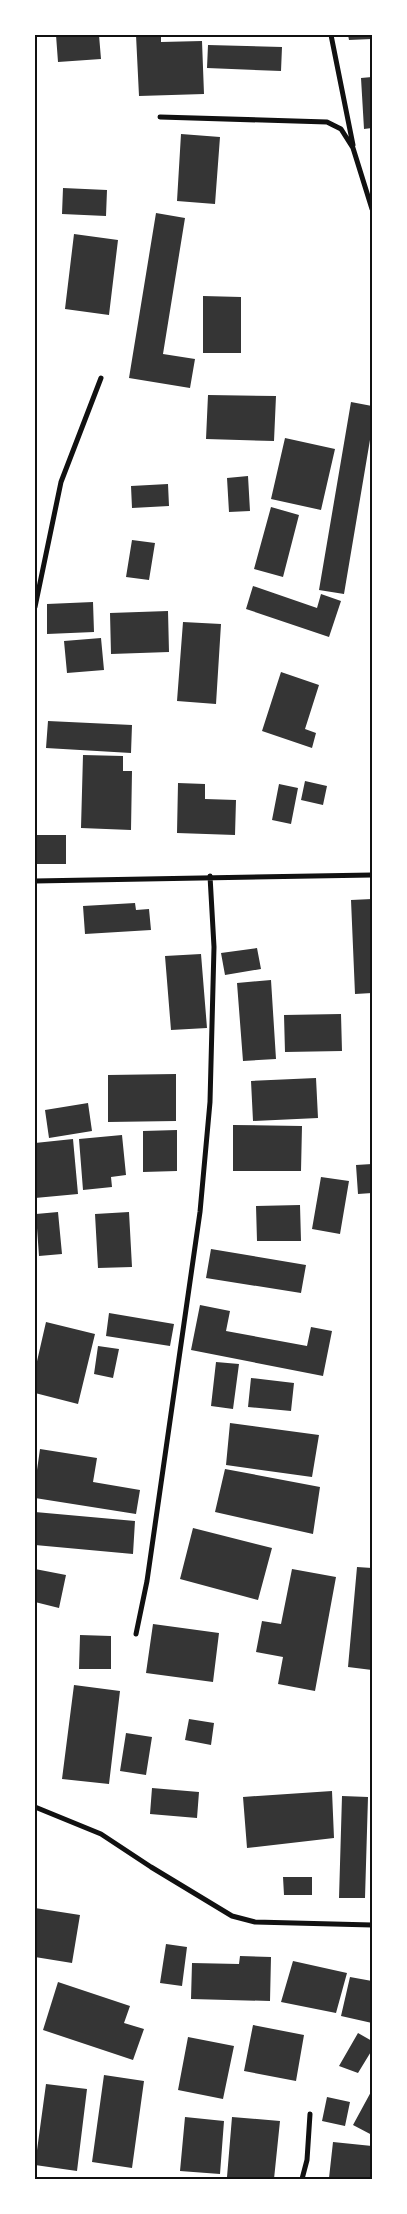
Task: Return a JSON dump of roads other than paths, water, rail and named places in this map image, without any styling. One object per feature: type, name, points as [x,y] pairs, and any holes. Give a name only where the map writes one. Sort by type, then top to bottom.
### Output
[{"type":"street","points":[[331,35],[354,148],[372,209]]},
{"type":"street","points":[[160,117],[328,122],[340,129],[354,148]]},
{"type":"street","points":[[35,606],[61,482],[101,378]]},
{"type":"street","points":[[35,881],[210,876],[372,875]]},
{"type":"street","points":[[136,1634],[147,1581],[200,1212],[210,1102],[214,947],[210,876]]},
{"type":"street","points":[[35,1807],[101,1834],[210,1905],[232,1916],[255,1922],[372,1925]]},
{"type":"street","points":[[302,2179],[307,2160],[310,2114]]}]
